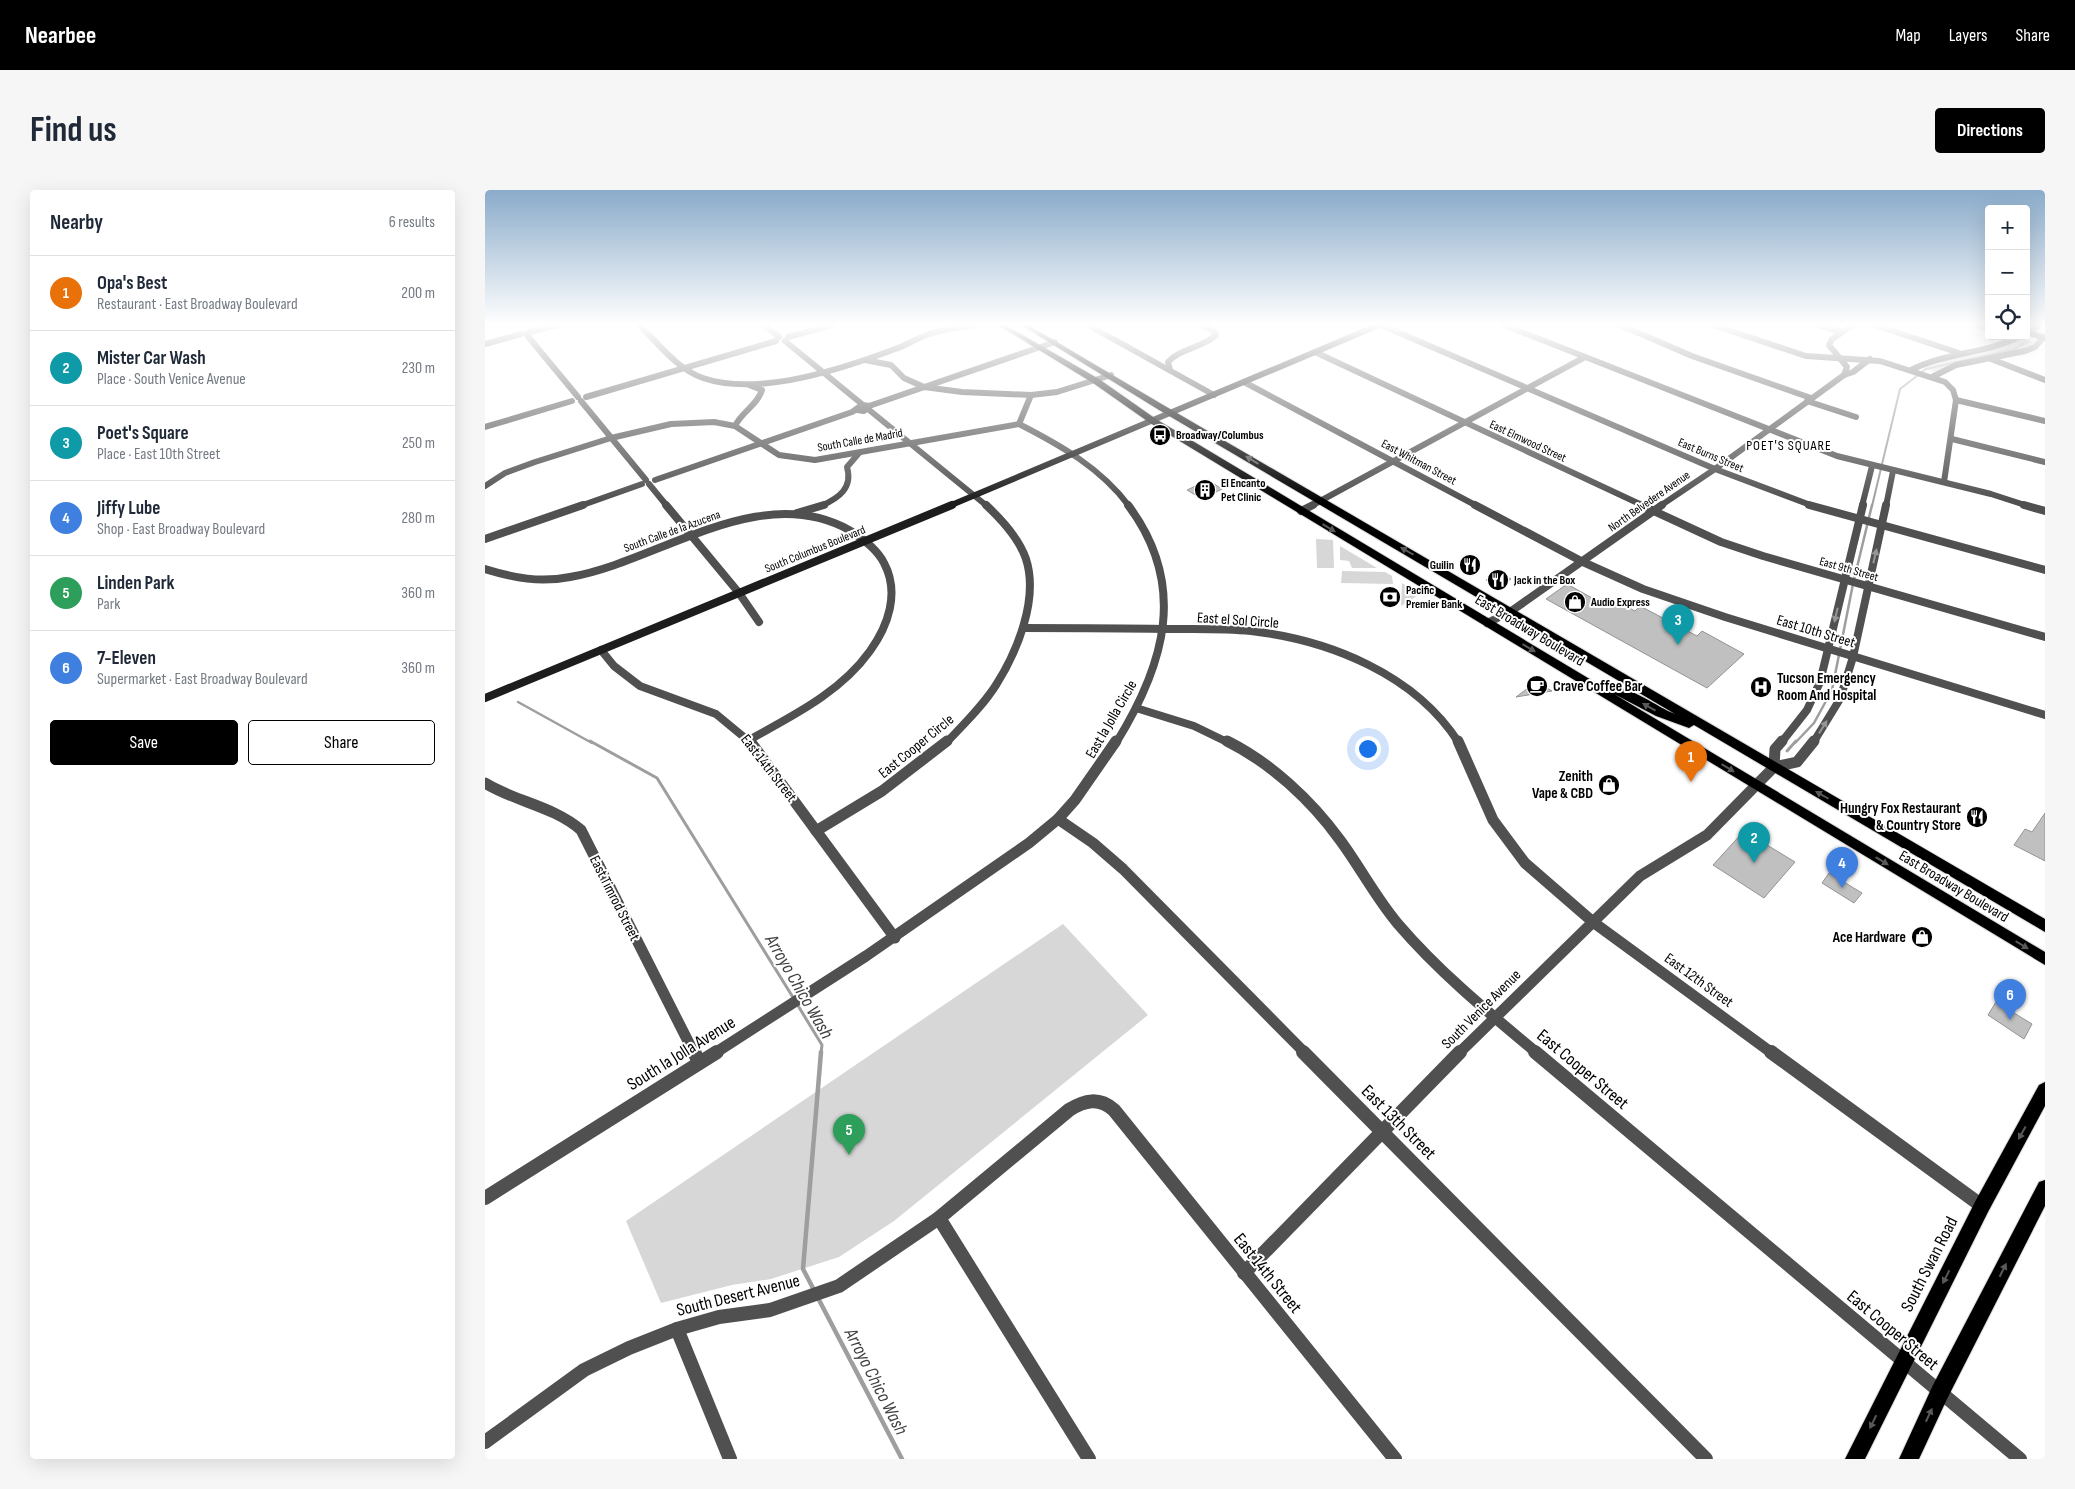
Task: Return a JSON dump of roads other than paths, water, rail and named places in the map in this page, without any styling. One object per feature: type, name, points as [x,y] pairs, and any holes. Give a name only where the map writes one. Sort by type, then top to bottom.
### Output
[{"type":"main road","name":"East Broadway Boulevard","points":[[1099,384],[1153,421],[2045,960]]},
{"type":"main road","name":"East Broadway Boulevard","points":[[1126,384],[1171,413],[2045,926]]},
{"type":"main road","points":[[1601,692],[1608,689],[1620,691],[1660,713],[1727,739]]},
{"type":"main road","name":"South Swan Road","points":[[1855,1459],[1903,1360],[1982,1206],[2045,1090]]},
{"type":"main road","points":[[1909,1459],[1940,1392],[2045,1188]]},
{"type":"street","points":[[567,384],[739,593],[759,622]]},
{"type":"street","points":[[485,427],[629,384]]},
{"type":"street","points":[[749,384],[762,390]]},
{"type":"street","points":[[714,422],[738,416],[758,404],[762,390],[770,384]]},
{"type":"street","points":[[835,384],[909,443]]},
{"type":"street","points":[[919,384],[925,387],[960,392],[1031,395],[1057,392],[1087,384]]},
{"type":"street","points":[[485,539],[933,384]]},
{"type":"street","points":[[1195,384],[1214,395]]},
{"type":"street","name":"South Columbus Boulevard","points":[[485,698],[1239,384]]},
{"type":"street","name":"East Whitman Street","points":[[1248,384],[1583,562]]},
{"type":"street","name":"East Elmwood Street","points":[[1382,384],[1652,511]]},
{"type":"street","name":"East Burns Street","points":[[1518,384],[1796,502],[2045,570]]},
{"type":"street","points":[[1301,511],[1534,384]]},
{"type":"street","points":[[1654,384],[1837,456],[1991,494],[2045,511]]},
{"type":"street","points":[[1767,384],[1856,417]]},
{"type":"street","name":"North Belvedere Avenue","points":[[1487,623],[1510,612],[1583,562],[1831,384]]},
{"type":"street","points":[[1944,482],[1952,439],[1956,400],[1953,390],[1947,384]]},
{"type":"street","points":[[1019,424],[1031,395]]},
{"type":"street","points":[[1956,400],[2045,421]]},
{"type":"street","points":[[735,426],[738,416]]},
{"type":"street","name":"South Calle de Madrid","points":[[485,486],[505,473],[611,438],[671,424],[714,422],[735,426],[750,434],[769,450],[786,457],[805,460],[828,459],[1019,424]]},
{"type":"street","name":"East la Jolla Circle","points":[[895,938],[1005,860],[1058,819],[1090,779],[1137,708],[1158,657],[1163,629],[1165,591],[1152,543],[1132,506],[1113,485],[1073,454],[1046,436],[1019,424]]},
{"type":"street","points":[[1952,439],[2045,462]]},
{"type":"street","name":"East Cooper Circle","points":[[816,831],[879,794],[957,733],[987,699],[1010,664],[1023,628],[1029,599],[1024,554],[998,515],[909,443]]},
{"type":"street","points":[[847,467],[859,453]]},
{"type":"street","points":[[828,459],[847,467],[852,476],[851,483],[834,500],[830,512],[838,524]]},
{"type":"street","points":[[1872,466],[1815,698],[1799,722],[1775,749],[1774,767],[1797,762],[1816,739],[1840,699],[1853,657],[1893,470]]},
{"type":"street","points":[[791,514],[834,500]]},
{"type":"street","name":"East 9th Street","points":[[1652,511],[1729,545],[2045,637]]},
{"type":"street","name":"South Calle de la Azucena","points":[[485,568],[518,580],[573,576],[631,559],[691,535],[733,521],[791,514],[826,519],[838,524],[865,541],[883,560],[892,580],[893,602],[882,630],[869,654],[841,682],[805,708],[749,740]]},
{"type":"street","name":"East 10th Street","points":[[1583,562],[1662,596],[1853,657],[2045,715]]},
{"type":"street","name":"East el Sol Circle","points":[[1023,628],[1251,631],[1326,647],[1364,662],[1401,683],[1429,706],[1452,732]]},
{"type":"street","name":"East 14th Street","points":[[601,650],[616,669],[629,680],[646,689],[714,713],[739,729],[895,938]]},
{"type":"street","name":"East Cooper Street","points":[[1137,708],[1211,734],[1235,746],[1284,780],[1314,809],[1341,840],[1387,911],[1418,947],[1494,1017],[2020,1459]]},
{"type":"street","name":"East 12th Street","points":[[1452,732],[1469,758],[1478,788],[1493,820],[1513,850],[1540,878],[1593,922],[1982,1206]]},
{"type":"street","name":"South Venice Avenue","points":[[1244,1273],[1384,1132],[1494,1017],[1640,876],[1707,835],[1774,767]]},
{"type":"street","name":"East Timrod Street","points":[[487,788],[566,818],[581,830],[699,1062]]},
{"type":"street","name":"East 13th Street","points":[[1058,819],[1093,843],[1123,869],[1707,1459]]},
{"type":"street","name":"South la Jolla Avenue","points":[[485,1198],[895,938]]},
{"type":"street","name":"South Desert Avenue","points":[[485,1442],[584,1370],[629,1348],[677,1329],[719,1317],[770,1310],[839,1286],[895,1250],[939,1218],[1069,1110],[1083,1101],[1097,1100],[1108,1103],[1114,1110]]},
{"type":"street","name":"East 14th Street","points":[[1114,1110],[1395,1459]]},
{"type":"street","points":[[939,1218],[1089,1459]]},
{"type":"street","points":[[677,1329],[729,1459]]},
{"type":"waterway","points":[[1872,506],[1900,389],[1906,384]]},
{"type":"waterway","points":[[1795,743],[1814,723],[1832,690],[1853,584],[1872,505]]},
{"type":"waterway","name":"Arroyo Chico Wash","points":[[518,702],[592,743]]},
{"type":"waterway","name":"Arroyo Chico Wash","points":[[590,741],[657,778],[794,999]]},
{"type":"waterway","points":[[1787,751],[1796,741]]},
{"type":"waterway","name":"Arroyo Chico Wash","points":[[797,1004],[822,1045],[821,1053]]},
{"type":"waterway","name":"Arroyo Chico Wash","points":[[814,1290],[803,1269],[821,1052]]},
{"type":"waterway","name":"Arroyo Chico Wash","points":[[818,1298],[902,1459]]},
{"type":"place","name":"Broadway/Columbus","points":[[1160,435]]},
{"type":"place","name":"El Encanto Pet Clinic","points":[[1205,490]]},
{"type":"place","name":"Guilin","points":[[1470,565]]},
{"type":"place","name":"Jack in the Box","points":[[1498,580]]},
{"type":"place","name":"Pacific Premier Bank","points":[[1390,597]]},
{"type":"place","name":"Audio Express","points":[[1575,602]]},
{"type":"place","name":"Poet's Square","points":[[1678,645]]},
{"type":"place","name":"Crave Coffee Bar","points":[[1537,686]]},
{"type":"place","name":"Tucson Emergency Room And Hospital","points":[[1761,687]]},
{"type":"place","name":"Opa's Best","points":[[1691,782]]},
{"type":"place","name":"Zenith Vape & CBD","points":[[1609,785]]},
{"type":"place","name":"Hungry Fox Restaurant & Country Store","points":[[1977,817]]},
{"type":"place","name":"Mister Car Wash","points":[[1754,863]]},
{"type":"place","name":"Jiffy Lube","points":[[1842,888]]},
{"type":"place","name":"Ace Hardware","points":[[1922,937]]},
{"type":"place","name":"7-Eleven","points":[[2010,1020]]},
{"type":"place","name":"Linden Park","points":[[849,1155]]},
{"type":"district","name":"POET'S SQUARE","points":[[1789,445]]}]
